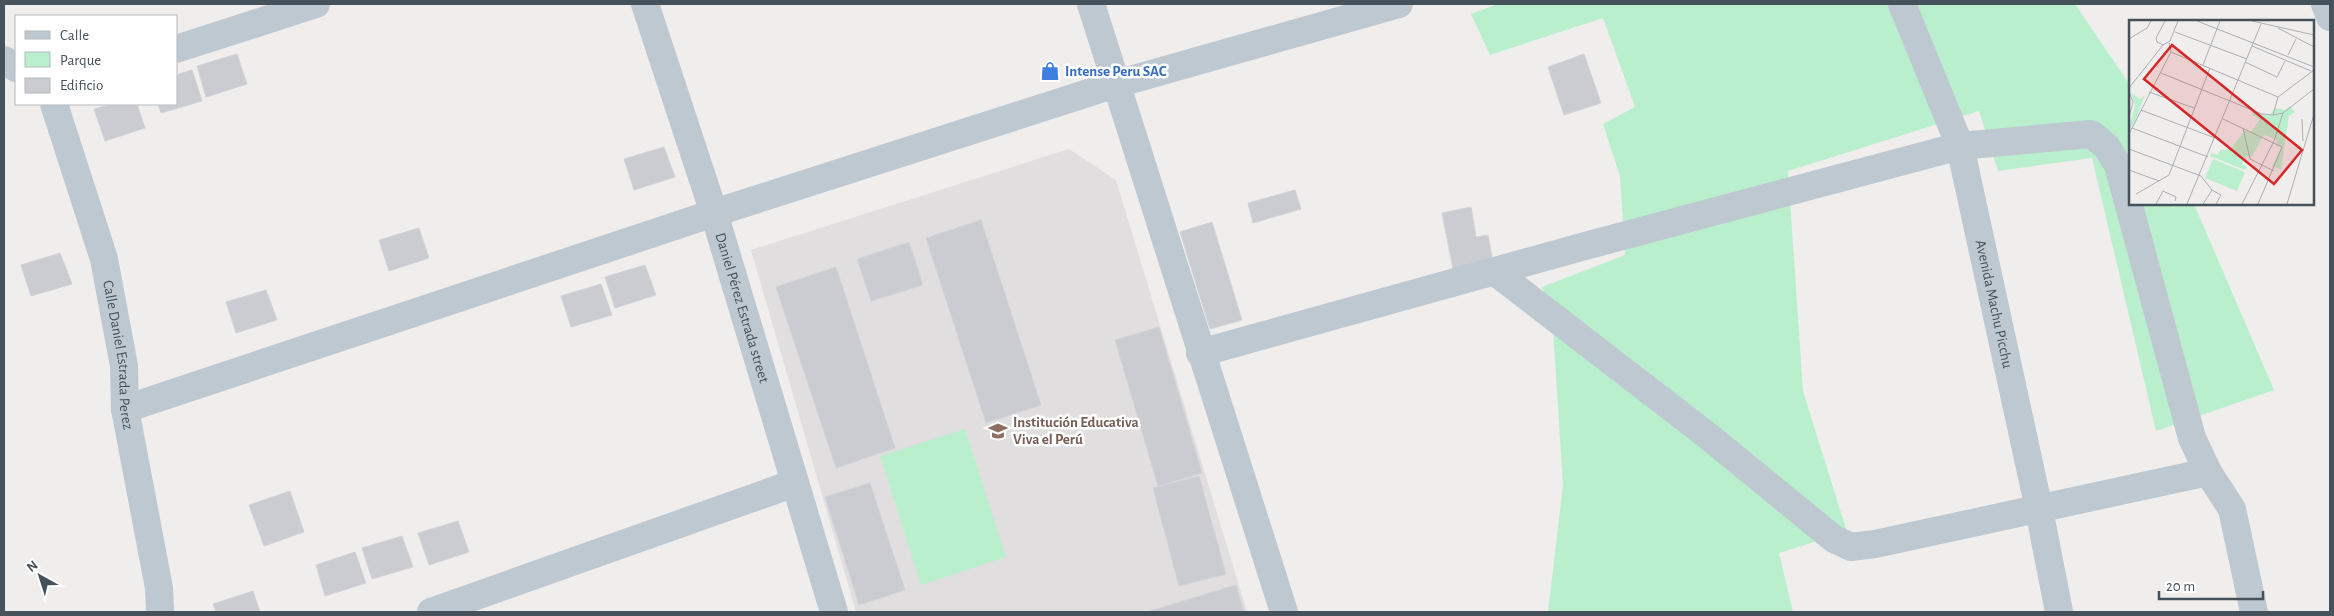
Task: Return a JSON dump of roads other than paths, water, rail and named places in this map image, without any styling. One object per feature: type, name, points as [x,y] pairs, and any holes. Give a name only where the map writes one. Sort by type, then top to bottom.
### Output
[{"type":"street","points":[[178,48],[316,4]]},
{"type":"street","name":"Daniel Pérez Estrada street","points":[[645,4],[714,213],[834,612]]},
{"type":"street","points":[[1091,4],[1200,353],[1284,612]]},
{"type":"street","points":[[125,409],[714,213],[1116,84],[1399,4]]},
{"type":"street","name":"Avenida Machu Picchu","points":[[1902,4],[1960,146],[2039,509],[2059,612]]},
{"type":"street","points":[[2325,4],[2330,17]]},
{"type":"street","points":[[4,60],[15,67]]},
{"type":"street","name":"Calle Daniel Estrada Perez","points":[[54,105],[104,259],[124,366],[125,409],[157,579],[160,612]]},
{"type":"street","points":[[1200,353],[1494,271],[1960,146],[2091,134],[2106,146],[2118,165],[2192,438],[2208,472],[2232,509],[2254,612]]},
{"type":"street","points":[[1494,271],[1708,436],[1834,539],[1852,547],[1875,544],[2208,472]]},
{"type":"street","points":[[431,612],[795,483]]},
{"type":"place","name":"Intense Peru SAC","points":[[1050,71]]},
{"type":"place","name":"Institución Educativa Viva el Perú","points":[[998,431]]}]
